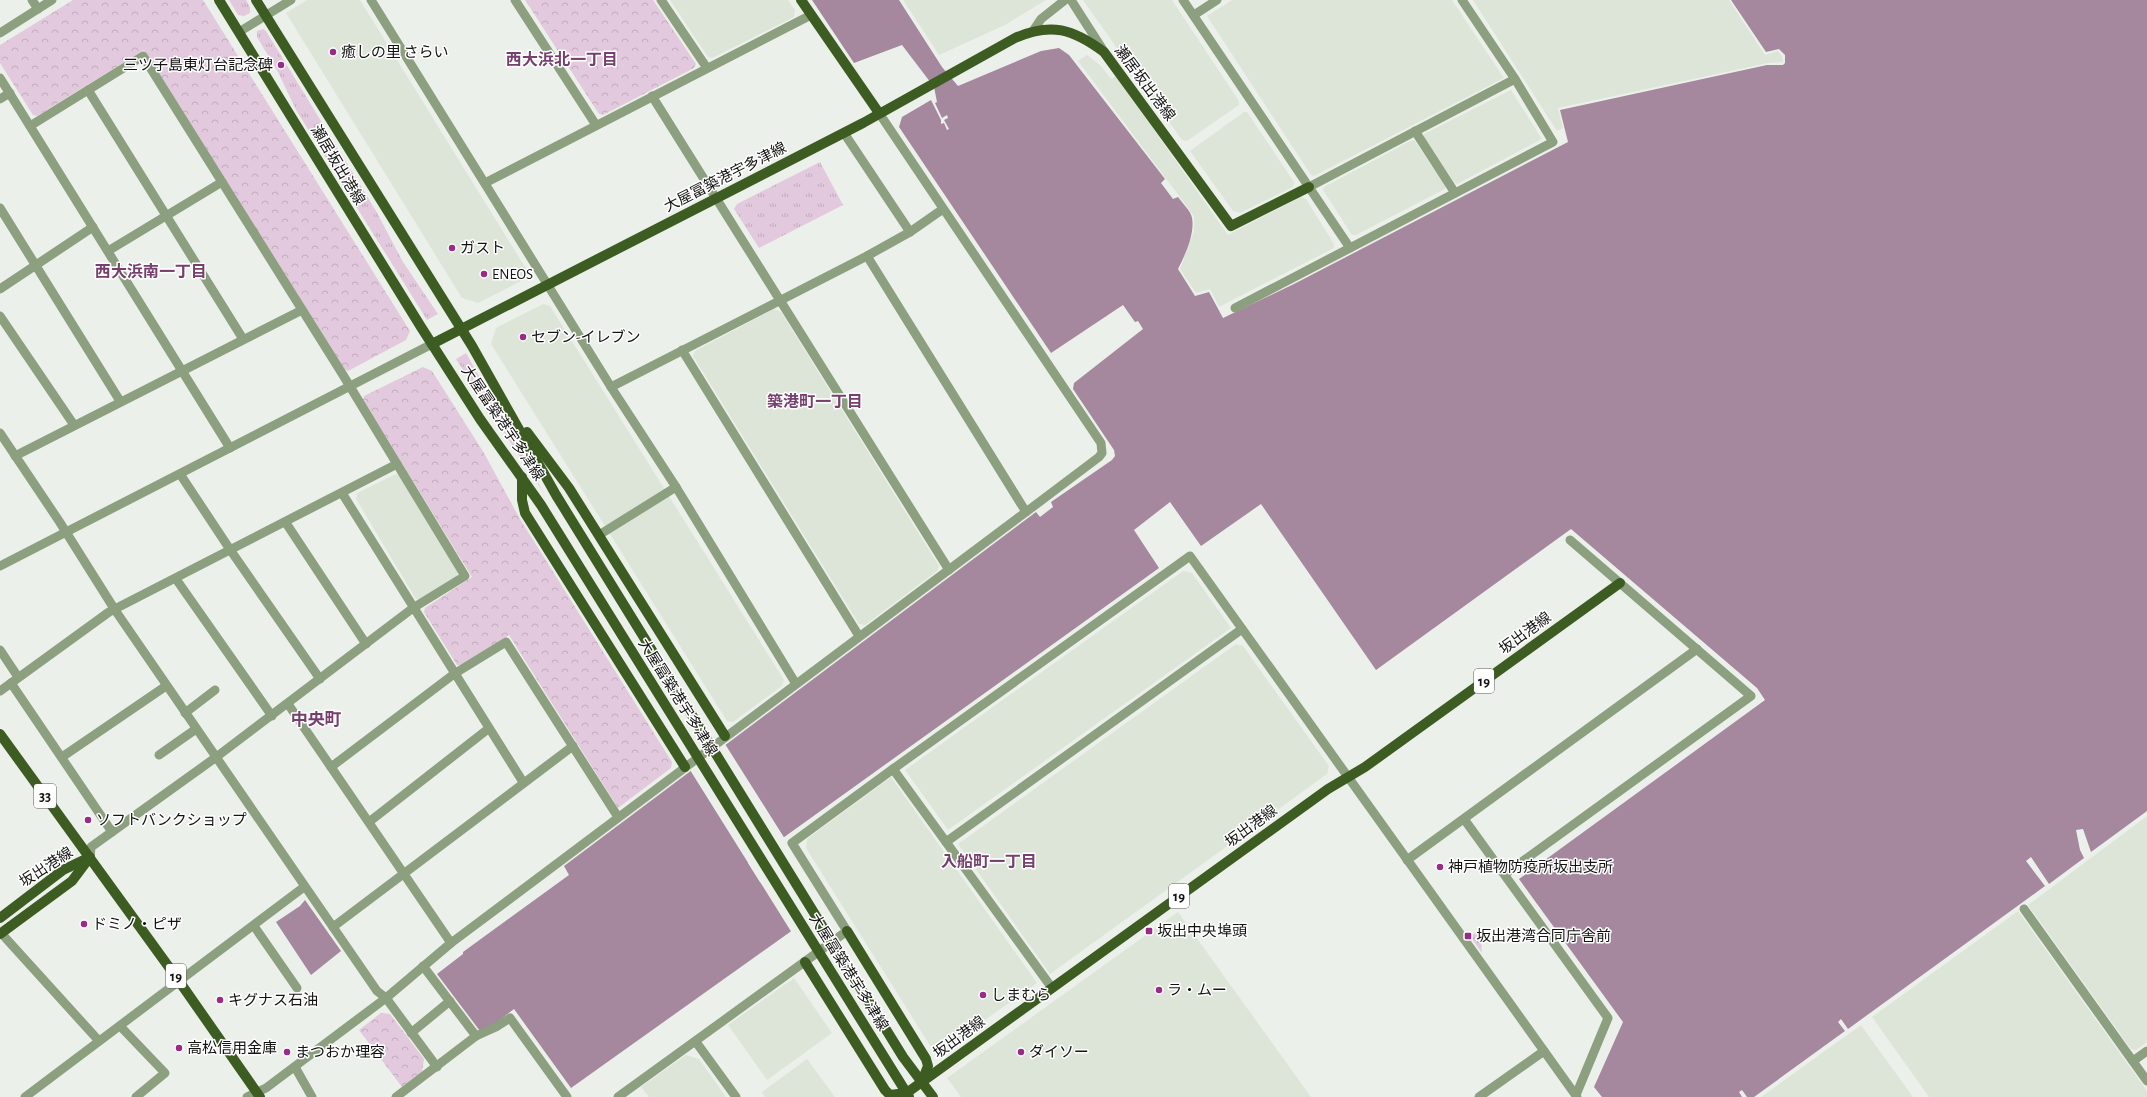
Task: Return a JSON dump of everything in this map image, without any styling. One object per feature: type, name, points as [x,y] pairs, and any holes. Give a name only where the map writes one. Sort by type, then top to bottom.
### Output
[{"type":"main road","name":"瀬居坂出港線","points":[[218,0],[432,344]]},
{"type":"main road","name":"瀬居坂出港線","points":[[256,0],[461,329]]},
{"type":"main road","points":[[801,0],[879,114]]},
{"type":"main road","name":"瀬居坂出港線","points":[[879,114],[1015,38],[1033,31],[1059,29],[1071,32],[1090,42],[1104,52],[1231,226],[1309,187]]},
{"type":"main road","name":"大屋冨築港宇多津線","points":[[879,114],[432,344],[480,419],[541,505],[837,981],[905,1096]]},
{"type":"main road","name":"大屋冨築港宇多津線","points":[[461,329],[505,403],[556,495],[852,972],[921,1082],[933,1097]]},
{"type":"main road","points":[[505,403],[569,488],[725,736]]},
{"type":"main road","points":[[522,477],[522,500],[525,513],[685,767]]},
{"type":"main road","name":"坂出港線","points":[[905,1096],[921,1082],[1328,789],[1365,767],[1620,583]]},
{"type":"main road","name":"33","points":[[0,734],[90,857]]},
{"type":"main road","name":"坂出港線","points":[[0,918],[63,870],[90,857]]},
{"type":"main road","name":"坂出港線","points":[[0,933],[72,881],[90,857]]},
{"type":"main road","name":"坂出港線","points":[[90,857],[179,981],[258,1095]]},
{"type":"main road","points":[[847,931],[926,1059],[928,1066],[921,1082]]},
{"type":"main road","points":[[805,962],[885,1090],[890,1095],[905,1096]]},
{"type":"street","points":[[32,0],[38,9]]},
{"type":"street","points":[[0,33],[52,0]]},
{"type":"street","points":[[239,32],[291,0]]},
{"type":"street","points":[[371,0],[611,387],[676,486],[796,684]]},
{"type":"street","points":[[515,0],[596,125]]},
{"type":"street","points":[[661,0],[707,68]]},
{"type":"street","points":[[1033,31],[1041,19],[1065,0]]},
{"type":"street","points":[[1071,0],[1104,52]]},
{"type":"street","points":[[1183,0],[1350,248]]},
{"type":"street","points":[[1194,15],[1217,0]]},
{"type":"street","points":[[1235,308],[1553,142],[1515,79],[1462,0]]},
{"type":"street","points":[[485,183],[811,14]]},
{"type":"street","points":[[30,126],[142,56],[350,386],[466,576],[413,608],[272,716],[112,832],[92,847],[90,857]]},
{"type":"street","points":[[0,78],[230,448]]},
{"type":"street","points":[[1309,187],[1515,79]]},
{"type":"street","points":[[88,90],[243,339]]},
{"type":"street","points":[[0,100],[10,93]]},
{"type":"street","points":[[652,96],[949,570]]},
{"type":"street","points":[[247,1097],[258,1095],[386,998],[451,943],[725,736],[949,570],[1099,457],[1102,453],[1102,442],[879,114]]},
{"type":"street","points":[[1415,132],[1455,193]]},
{"type":"street","points":[[844,133],[910,232]]},
{"type":"street","points":[[108,251],[222,182]]},
{"type":"street","points":[[0,208],[120,401]]},
{"type":"street","points":[[611,387],[867,256],[910,232],[943,209]]},
{"type":"street","points":[[0,289],[93,227]]},
{"type":"street","points":[[867,256],[1026,512]]},
{"type":"street","points":[[15,456],[182,369],[302,310]]},
{"type":"street","points":[[0,316],[74,425]]},
{"type":"street","points":[[0,566],[432,344]]},
{"type":"street","points":[[682,350],[859,636]]},
{"type":"street","points":[[0,433],[115,610],[215,758],[376,991],[386,998],[437,1067]]},
{"type":"street","points":[[0,691],[109,612],[286,523],[398,464]]},
{"type":"street","points":[[180,474],[230,551],[320,680]]},
{"type":"street","points":[[599,535],[676,486]]},
{"type":"street","points":[[342,493],[488,729],[523,782]]},
{"type":"street","points":[[286,523],[366,644]]},
{"type":"street","points":[[1504,874],[1751,696],[1570,540]]},
{"type":"street","points":[[618,1097],[696,1042],[847,931],[792,843],[1190,556],[1347,778],[1576,1096]]},
{"type":"street","points":[[176,579],[272,716]]},
{"type":"street","points":[[946,842],[1242,629]]},
{"type":"street","points":[[331,767],[454,674],[506,642],[618,817]]},
{"type":"street","points":[[1407,860],[1697,649]]},
{"type":"street","points":[[0,650],[14,680],[62,757],[112,832]]},
{"type":"street","points":[[62,757],[166,686]]},
{"type":"street","points":[[185,713],[215,690]]},
{"type":"street","points":[[288,704],[451,943]]},
{"type":"street","points":[[159,755],[196,729]]},
{"type":"street","points":[[369,822],[488,729]]},
{"type":"street","points":[[333,927],[523,782],[573,746]]},
{"type":"street","points":[[893,769],[1052,988]]},
{"type":"street","points":[[1464,819],[1608,1018],[1576,1096]]},
{"type":"street","points":[[25,1097],[304,887]]},
{"type":"street","points":[[2024,909],[2147,1081]]},
{"type":"street","points":[[254,926],[297,988]]},
{"type":"street","points":[[0,933],[99,1041]]},
{"type":"street","points":[[423,966],[476,1036]]},
{"type":"street","points":[[411,1032],[450,1001]]},
{"type":"street","points":[[396,1097],[476,1036],[496,1027],[510,1018],[567,1097]]},
{"type":"street","points":[[120,1026],[165,1073],[136,1097]]},
{"type":"street","points":[[696,1042],[736,1097]]},
{"type":"street","points":[[1479,1097],[1544,1051]]},
{"type":"street","points":[[2133,1061],[2147,1051]]},
{"type":"street","points":[[295,1067],[312,1097]]},
{"type":"shaded area","points":[[307,0],[360,0],[528,272],[527,278],[478,303],[462,298],[286,13]]},
{"type":"shaded area","points":[[670,0],[788,0],[795,10],[794,17],[712,58],[708,57]]},
{"type":"shaded area","points":[[812,0],[899,0],[942,67],[958,86],[1041,51],[1059,48],[1069,55],[1165,179],[1161,183],[1173,199],[1178,197],[1190,213],[1193,224],[1191,237],[1178,269],[1195,296],[1209,292],[1223,318],[1294,284],[1568,142],[1560,110],[1767,65],[1783,65],[1785,63],[1785,55],[1779,49],[1766,52],[1731,0],[2147,0],[2147,811],[2091,852],[2083,829],[2076,830],[2080,850],[2084,858],[2049,884],[2031,857],[2026,861],[2045,886],[1848,1029],[1841,1019],[1838,1022],[1845,1031],[1754,1097],[1747,1097],[1742,1090],[1739,1092],[1742,1097],[1602,1097],[1594,1087],[1623,1022],[1519,879],[1765,700],[1757,688],[1571,529],[1376,670],[1261,504],[1201,546],[1170,502],[1134,530],[1159,568],[748,863],[760,882],[811,917],[571,1088],[514,1009],[493,1025],[480,1031],[437,974],[463,954],[463,952],[569,875],[564,866],[1036,512],[1040,517],[1053,507],[1051,502],[1112,460],[1115,456],[1114,450],[1073,389],[1074,383],[1143,329],[1138,321],[1135,322],[1123,305],[1051,353],[899,127],[902,117],[931,100],[941,120],[941,124],[944,123],[947,130],[949,129],[944,120],[948,118],[947,115],[942,118],[935,103],[937,102],[934,87],[902,45],[854,63]]},
{"type":"shaded area","points":[[903,0],[1046,0],[1005,25],[939,55]]},
{"type":"shaded area","points":[[1083,0],[1172,0],[1239,101],[1239,105],[1187,141],[1182,140]]},
{"type":"shaded area","points":[[1232,0],[1452,0],[1504,78],[1314,176],[1311,175],[1207,16]]},
{"type":"shaded area","points":[[1473,0],[1729,0],[1765,55],[1778,51],[1782,56],[1783,62],[1768,63],[1558,108],[1563,128],[1557,131]]},
{"type":"shaded area","points":[[1087,55],[1101,66],[1111,79],[1116,76],[1228,235],[1301,197],[1306,199],[1334,244],[1334,248],[1219,307],[1210,289],[1196,293],[1180,269],[1194,231],[1194,216],[1078,61]]},
{"type":"shaded area","points":[[1511,90],[1542,139],[1457,184],[1454,182],[1424,138],[1424,134]]},
{"type":"shaded area","points":[[1244,112],[1247,112],[1294,182],[1293,187],[1240,213],[1233,211],[1190,151]]},
{"type":"shaded area","points":[[1412,140],[1415,141],[1446,187],[1445,189],[1356,235],[1352,235],[1323,190],[1324,187]]},
{"type":"shaded area","points":[[543,304],[550,306],[784,680],[782,686],[733,722],[727,721],[491,344],[496,328]]},
{"type":"shaded area","points":[[774,309],[781,312],[939,566],[937,571],[865,625],[859,624],[693,356],[695,351]]},
{"type":"shaded area","points":[[396,474],[401,476],[458,572],[457,577],[420,600],[416,599],[356,499],[357,493]]},
{"type":"shaded area","points":[[1183,571],[1192,573],[1231,628],[948,830],[905,770]]},
{"type":"shaded area","points":[[1236,644],[1243,646],[1329,766],[1327,774],[1050,974],[958,844]]},
{"type":"shaded area","points":[[891,777],[1037,983],[944,1049],[931,1047],[806,848],[807,839]]},
{"type":"shaded area","points":[[2147,816],[2147,1042],[2136,1050],[2131,1049],[2028,905]]},
{"type":"shaded area","points":[[305,900],[341,951],[311,975],[276,922],[300,906]]},
{"type":"shaded area","points":[[2018,911],[2147,1091],[2147,1097],[1929,1097],[1872,1017]]},
{"type":"shaded area","points":[[1178,912],[1311,1097],[961,1097],[947,1078]]},
{"type":"shaded area","points":[[794,978],[832,1033],[767,1080],[728,1025]]},
{"type":"shaded area","points":[[1861,1025],[1913,1097],[1761,1097]]},
{"type":"shaded area","points":[[686,1055],[699,1059],[726,1097],[649,1097],[641,1087]]},
{"type":"shaded area","points":[[807,1059],[835,1097],[765,1097],[762,1092]]},
{"type":"green space","points":[[73,0],[203,0],[410,331],[406,340],[348,371],[344,369],[144,50],[37,116],[33,115],[0,63],[0,45]]},
{"type":"green space","points":[[229,0],[246,0],[250,7],[250,13],[244,16],[238,15]]},
{"type":"green space","points":[[525,0],[653,0],[696,64],[694,68],[603,115],[599,114]]},
{"type":"green space","points":[[263,29],[266,31],[376,211],[403,262],[438,314],[427,320],[296,110],[278,72],[257,37],[257,31]]},
{"type":"green space","points":[[820,162],[843,205],[759,248],[734,209],[737,204]]},
{"type":"green space","points":[[466,353],[545,495],[456,359]]},
{"type":"green space","points":[[423,367],[432,371],[484,453],[520,519],[672,762],[671,768],[618,808],[509,635],[461,665],[457,665],[424,612],[425,608],[472,577],[363,400],[364,396]]},
{"type":"green space","points":[[1480,929],[1482,953],[1470,936]]},
{"type":"green space","points":[[381,1013],[390,1014],[424,1059],[422,1072],[402,1087],[359,1030]]},
{"type":"pier","points":[[725,744],[785,839],[751,864],[761,880],[780,866],[813,918],[792,933],[690,770]]},
{"type":"place","name":"癒しの里 さらい","points":[[333,52]]},
{"type":"place","name":"三ツ子島東灯台記念碑","points":[[281,65]]},
{"type":"place","name":"ガスト","points":[[452,248]]},
{"type":"place","name":"ENEOS","points":[[484,274]]},
{"type":"place","name":"セブン-イレブン","points":[[523,337]]},
{"type":"place","name":"ソフトバンクショップ","points":[[88,820]]},
{"type":"place","name":"神戸植物防疫所坂出支所","points":[[1440,867]]},
{"type":"place","name":"ドミノ・ピザ","points":[[84,924]]},
{"type":"place","name":"坂出中央埠頭","points":[[1149,931]]},
{"type":"place","name":"坂出港湾合同庁舎前","points":[[1468,936]]},
{"type":"place","name":"ラ・ムー","points":[[1159,990]]},
{"type":"place","name":"しまむら","points":[[983,995]]},
{"type":"place","name":"キグナス石油","points":[[220,1000]]},
{"type":"place","name":"高松信用金庫","points":[[179,1048]]},
{"type":"place","name":"まつおか理容","points":[[287,1052]]},
{"type":"place","name":"ダイソー","points":[[1021,1052]]},
{"type":"district","name":"西大浜北一丁目","points":[[562,59]]},
{"type":"district","name":"西大浜南一丁目","points":[[151,271]]},
{"type":"district","name":"築港町一丁目","points":[[815,401]]},
{"type":"district","name":"中央町","points":[[316,719]]},
{"type":"district","name":"入船町一丁目","points":[[989,861]]}]
